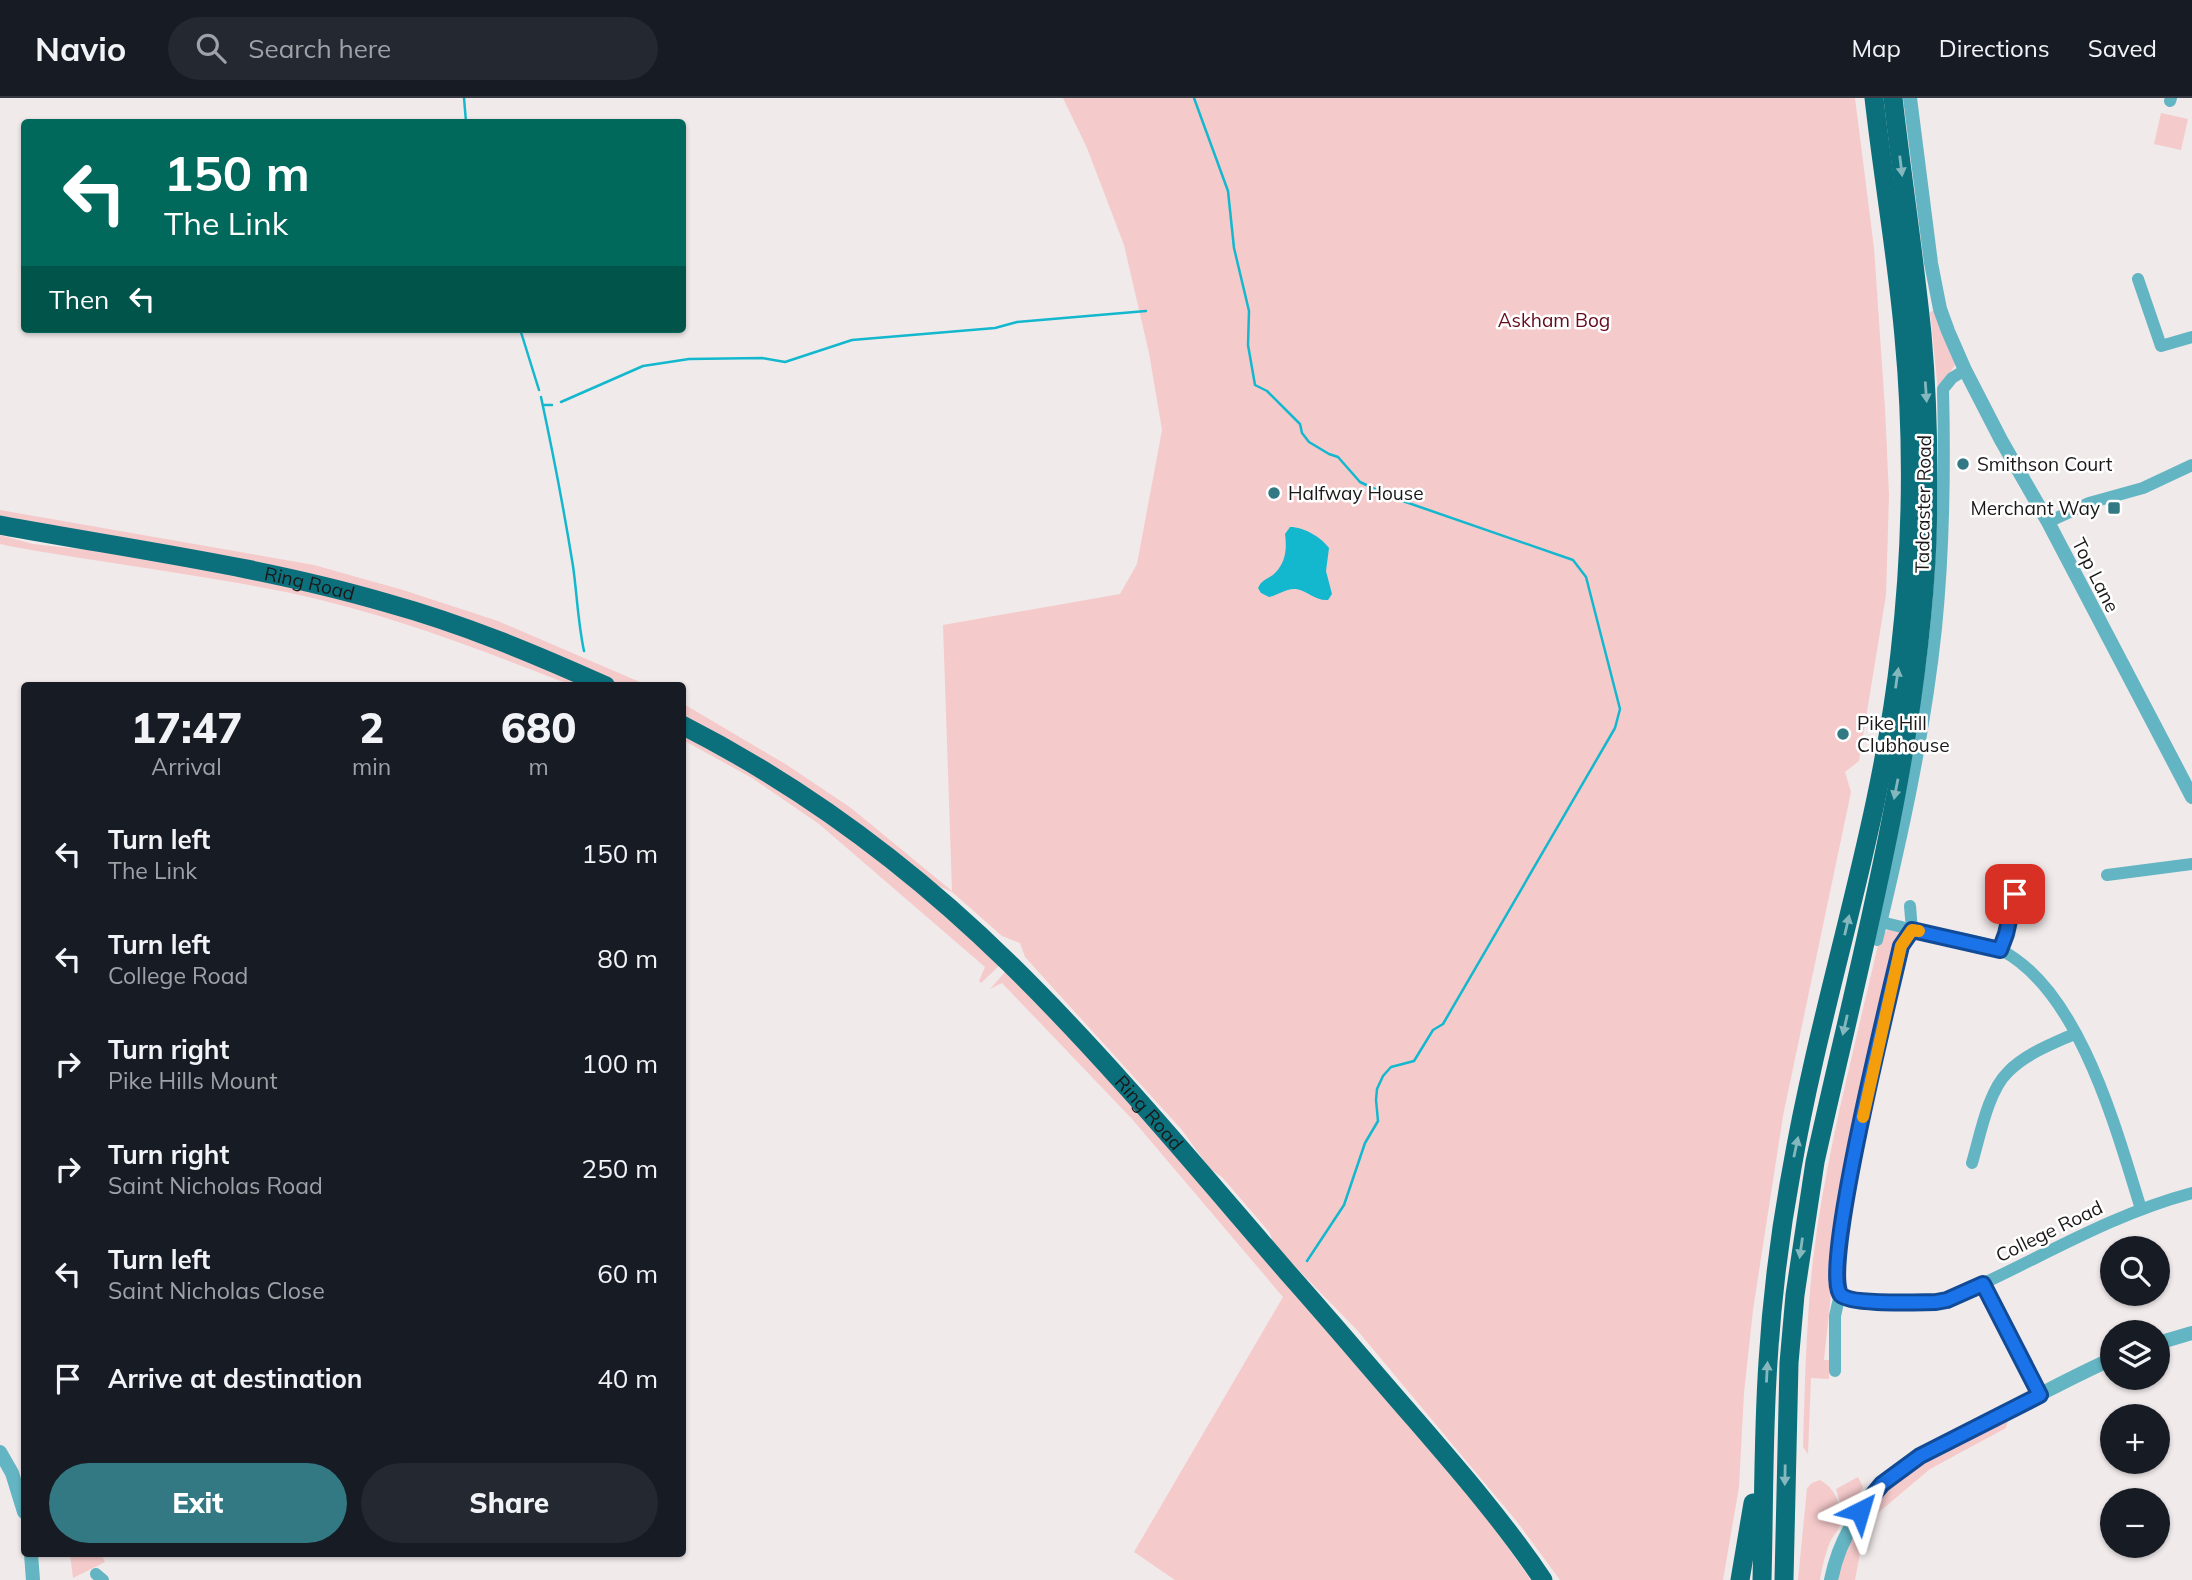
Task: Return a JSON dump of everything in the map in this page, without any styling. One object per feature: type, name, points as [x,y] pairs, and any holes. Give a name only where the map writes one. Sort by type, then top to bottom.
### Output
[{"type":"highway","points":[[1762,1580],[1765,1440],[1773,1297],[1790,1177],[1881,779],[1900,653],[1907,578],[1910,457],[1908,391],[1896,262],[1874,98]]},
{"type":"highway","points":[[1784,1580],[1789,1363],[1805,1216],[1895,795],[1914,681],[1924,596],[1927,401],[1893,98]]},
{"type":"highway","name":"Ring Road","points":[[0,525],[262,572],[386,602],[531,652],[597,682]]},
{"type":"highway","name":"Ring Road","points":[[686,726],[790,787],[848,827],[919,883],[1008,962],[1097,1055],[1476,1489],[1543,1580]]},
{"type":"highway","points":[[1740,1580],[1749,1535],[1755,1479],[1765,1440]]},
{"type":"street","points":[[1910,98],[1936,289],[1945,323],[1965,370]]},
{"type":"street","points":[[2138,279],[2155,348],[2192,337]]},
{"type":"street","name":"Top Lane","points":[[1965,370],[2192,797]]},
{"type":"street","name":"Tadcaster Road","points":[[1877,940],[1919,750],[1933,656],[1943,529],[1943,389],[1952,378],[1965,370]]},
{"type":"street","points":[[2048,522],[2089,503],[2143,488],[2192,465]]},
{"type":"street","points":[[2113,879],[2192,864]]},
{"type":"street","points":[[2000,950],[2015,894]]},
{"type":"street","points":[[1835,1371],[1835,1316],[1840,1294],[1838,1259],[1847,1189],[1910,906]]},
{"type":"street","points":[[1881,922],[2000,950],[2039,979],[2052,994],[2074,1034],[2106,1103],[2141,1209]]},
{"type":"street","points":[[1972,1163],[1992,1099],[2003,1077],[2020,1062],[2074,1034]]},
{"type":"street","name":"College Road","points":[[1840,1294],[1860,1301],[1947,1300],[2108,1223],[2192,1193]]},
{"type":"street","points":[[1983,1284],[2040,1395]]},
{"type":"street","points":[[2170,1339],[2192,1333]]},
{"type":"street","points":[[1831,1580],[1834,1564],[1849,1528],[1882,1484],[1920,1456],[2100,1365]]},
{"type":"street","points":[[0,1452],[12,1473],[21,1502]]},
{"type":"street","points":[[32,1557],[33,1580]]},
{"type":"green space","name":"Askham Bog","points":[[1063,98],[1855,98],[1874,248],[1885,408],[1889,495],[1886,595],[1859,761],[1845,772],[1851,792],[1783,1116],[1753,1310],[1744,1393],[1739,1487],[1723,1580],[1560,1580],[1518,1523],[1357,1330],[1273,1244],[1270,1233],[1222,1177],[1210,1169],[1182,1130],[1025,957],[1020,943],[1002,936],[952,892],[932,883],[686,719],[686,705],[787,765],[851,808],[952,891],[943,625],[1120,594],[1137,564],[1162,430],[1149,353],[1124,245],[1087,148]]},
{"type":"green space","points":[[2161,113],[2188,119],[2181,150],[2154,144]]},
{"type":"green space","points":[[1937,310],[1955,365],[1938,391],[1930,312]]},
{"type":"green space","points":[[0,510],[314,565],[498,621],[640,682],[611,682],[517,642],[0,519]]},
{"type":"green space","points":[[0,535],[33,544],[117,553],[295,587],[422,620],[579,682],[563,682],[434,634],[363,611],[291,593],[0,544]]},
{"type":"green space","points":[[686,736],[761,779],[837,829],[1001,964],[981,983],[979,981],[985,967],[819,824],[752,778],[686,742]]},
{"type":"green space","points":[[1889,929],[1904,933],[1838,1229],[1824,1360],[1830,1360],[1829,1379],[1811,1378],[1808,1454],[1803,1447],[1806,1353],[1819,1219],[1834,1138],[1880,936]]},
{"type":"green space","points":[[1006,971],[1124,1095],[1472,1497],[1531,1580],[1175,1580],[1134,1552],[1283,1297],[1132,1119],[1002,983],[990,989]]},
{"type":"green space","points":[[2009,1416],[2006,1428],[1930,1469],[1879,1512],[1862,1542],[1855,1580],[1837,1580],[1851,1539],[1881,1497],[1920,1465]]},
{"type":"green space","points":[[1858,1477],[1863,1487],[1844,1517],[1836,1489]]},
{"type":"green space","points":[[1820,1480],[1837,1498],[1840,1525],[1828,1547],[1820,1580],[1798,1580],[1807,1488]]},
{"type":"green space","points":[[70,1557],[102,1557],[105,1562],[73,1578]]},
{"type":"water","points":[[1290,527],[1312,533],[1329,548],[1326,571],[1332,594],[1328,600],[1296,589],[1269,597],[1258,588],[1275,573],[1284,560],[1285,534]]},
{"type":"waterway","points":[[464,98],[466,119]]},
{"type":"waterway","points":[[1194,98],[1228,191],[1234,248],[1249,311],[1248,345],[1255,385],[1267,391],[1300,424],[1302,433],[1309,442],[1338,457],[1360,482],[1394,498],[1573,560],[1586,577],[1620,709],[1615,728],[1443,1024],[1433,1030],[1414,1061],[1391,1067],[1383,1076],[1377,1089],[1378,1121],[1365,1143],[1344,1205],[1307,1261]]},
{"type":"waterway","points":[[561,402],[643,366],[689,359],[762,358],[785,362],[852,340],[1146,311]]},
{"type":"waterway","points":[[521,333],[539,390]]},
{"type":"waterway","points":[[541,397],[570,545],[584,651]]},
{"type":"waterway","points":[[543,405],[552,405]]},
{"type":"slow traffic","points":[[1863,1117],[1901,946],[1912,930],[1919,931]]},
{"type":"place","name":"Smithson Court","points":[[1963,464]]},
{"type":"place","name":"Halfway House","points":[[1274,493]]},
{"type":"place","name":"Merchant Way","points":[[2114,508]]},
{"type":"place","name":"Pike Hill Clubhouse","points":[[1843,734]]},
{"type":"route","points":[[1860,1511],[1882,1484],[1920,1456],[2040,1395],[1983,1284],[1936,1302],[1860,1301],[1846,1298],[1840,1294],[1838,1287],[1838,1259],[1847,1189],[1901,946],[1912,930],[2000,950],[2015,894]]}]
